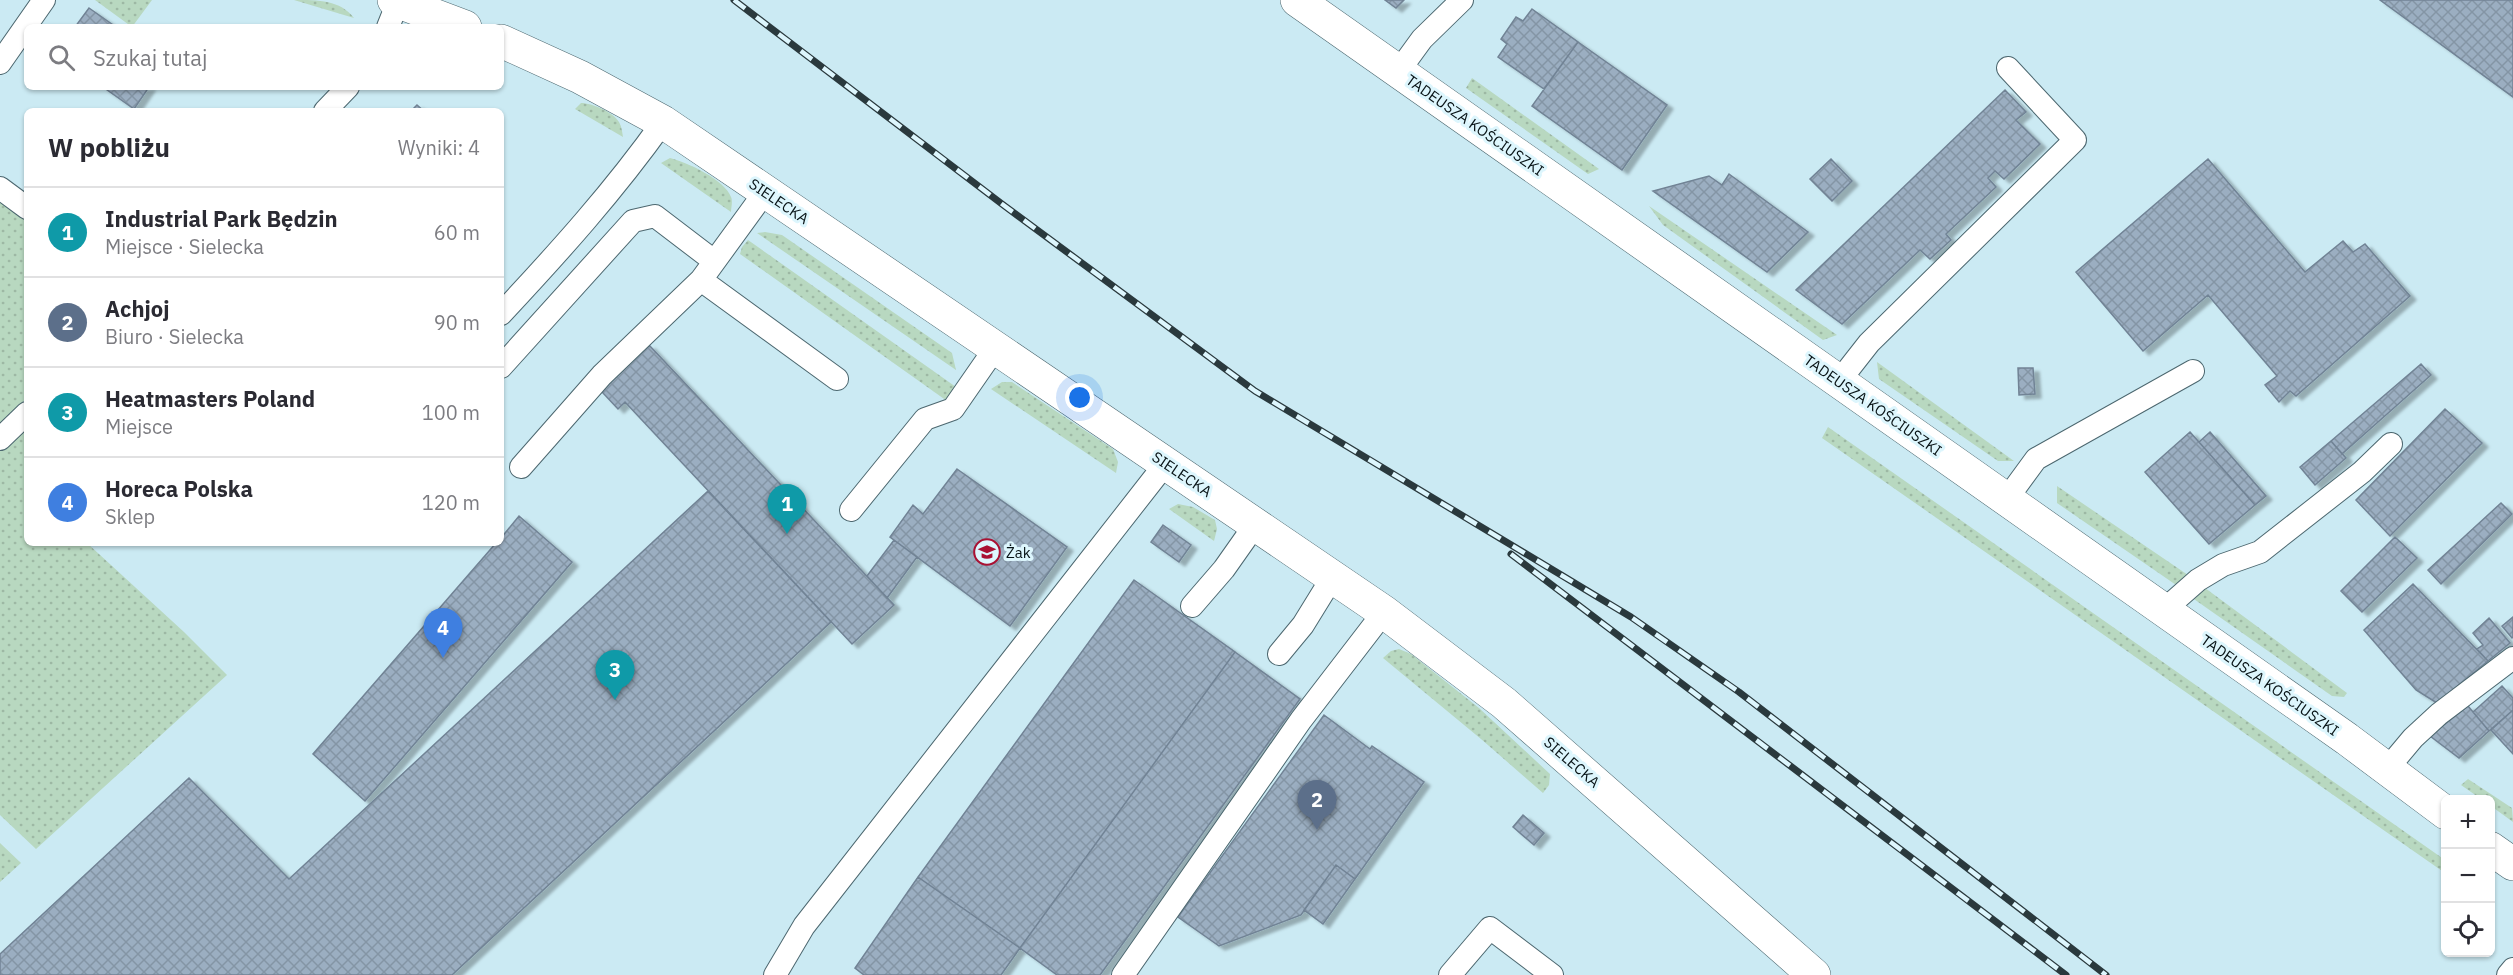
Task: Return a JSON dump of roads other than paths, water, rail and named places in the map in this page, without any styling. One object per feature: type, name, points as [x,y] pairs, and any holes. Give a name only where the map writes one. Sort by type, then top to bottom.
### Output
[{"type":"street","name":"TADEUSZA KOŚCIUSZKI","points":[[1297,0],[1840,380],[2387,769],[2441,810]]},
{"type":"street","points":[[393,10],[452,24]]},
{"type":"street","name":"SIELECKA","points":[[504,42],[580,77],[663,122],[1384,612],[1504,703],[1814,975]]},
{"type":"street","points":[[2491,849],[2513,864]]},
{"type":"lane","points":[[27,24],[44,0]]},
{"type":"lane","points":[[1398,72],[1422,39],[1462,0]]},
{"type":"lane","points":[[0,63],[24,29]]},
{"type":"lane","points":[[1840,380],[1869,343],[2075,140],[2008,68]]},
{"type":"lane","points":[[328,108],[345,90]]},
{"type":"lane","points":[[504,311],[639,156],[663,122]]},
{"type":"lane","points":[[0,188],[24,206]]},
{"type":"lane","points":[[520,467],[586,392],[701,280],[765,192]]},
{"type":"lane","points":[[504,364],[633,221],[655,216],[714,261]]},
{"type":"lane","points":[[701,280],[837,379]]},
{"type":"lane","points":[[851,510],[925,419],[953,409],[996,347]]},
{"type":"lane","points":[[2006,500],[2036,459],[2193,371]]},
{"type":"lane","points":[[0,439],[24,416]]},
{"type":"lane","points":[[2164,610],[2198,580],[2223,565],[2260,552],[2362,472],[2391,444]]},
{"type":"lane","points":[[775,975],[804,926],[1166,463]]},
{"type":"lane","points":[[1192,606],[1224,569],[1256,525]]},
{"type":"lane","points":[[1279,654],[1303,625],[1332,578]]},
{"type":"lane","points":[[1123,975],[1301,720],[1384,612]]},
{"type":"lane","points":[[2387,769],[2413,738],[2439,714],[2513,657]]},
{"type":"lane","points":[[1450,975],[1490,927],[1552,975]]},
{"type":"lane","points":[[2508,975],[2513,969]]},
{"type":"railway","points":[[734,0],[1002,204],[1255,391],[1631,617],[1739,692],[2106,975]]},
{"type":"railway","points":[[1511,554],[2066,975]]},
{"type":"place","name":"Industrial Park Będzin","points":[[787,534]]},
{"type":"place","name":"Żak","points":[[987,552]]},
{"type":"place","name":"Horeca Polska","points":[[443,658]]},
{"type":"place","name":"Heatmasters Poland","points":[[615,700]]},
{"type":"place","name":"Achjoj","points":[[1317,830]]}]
